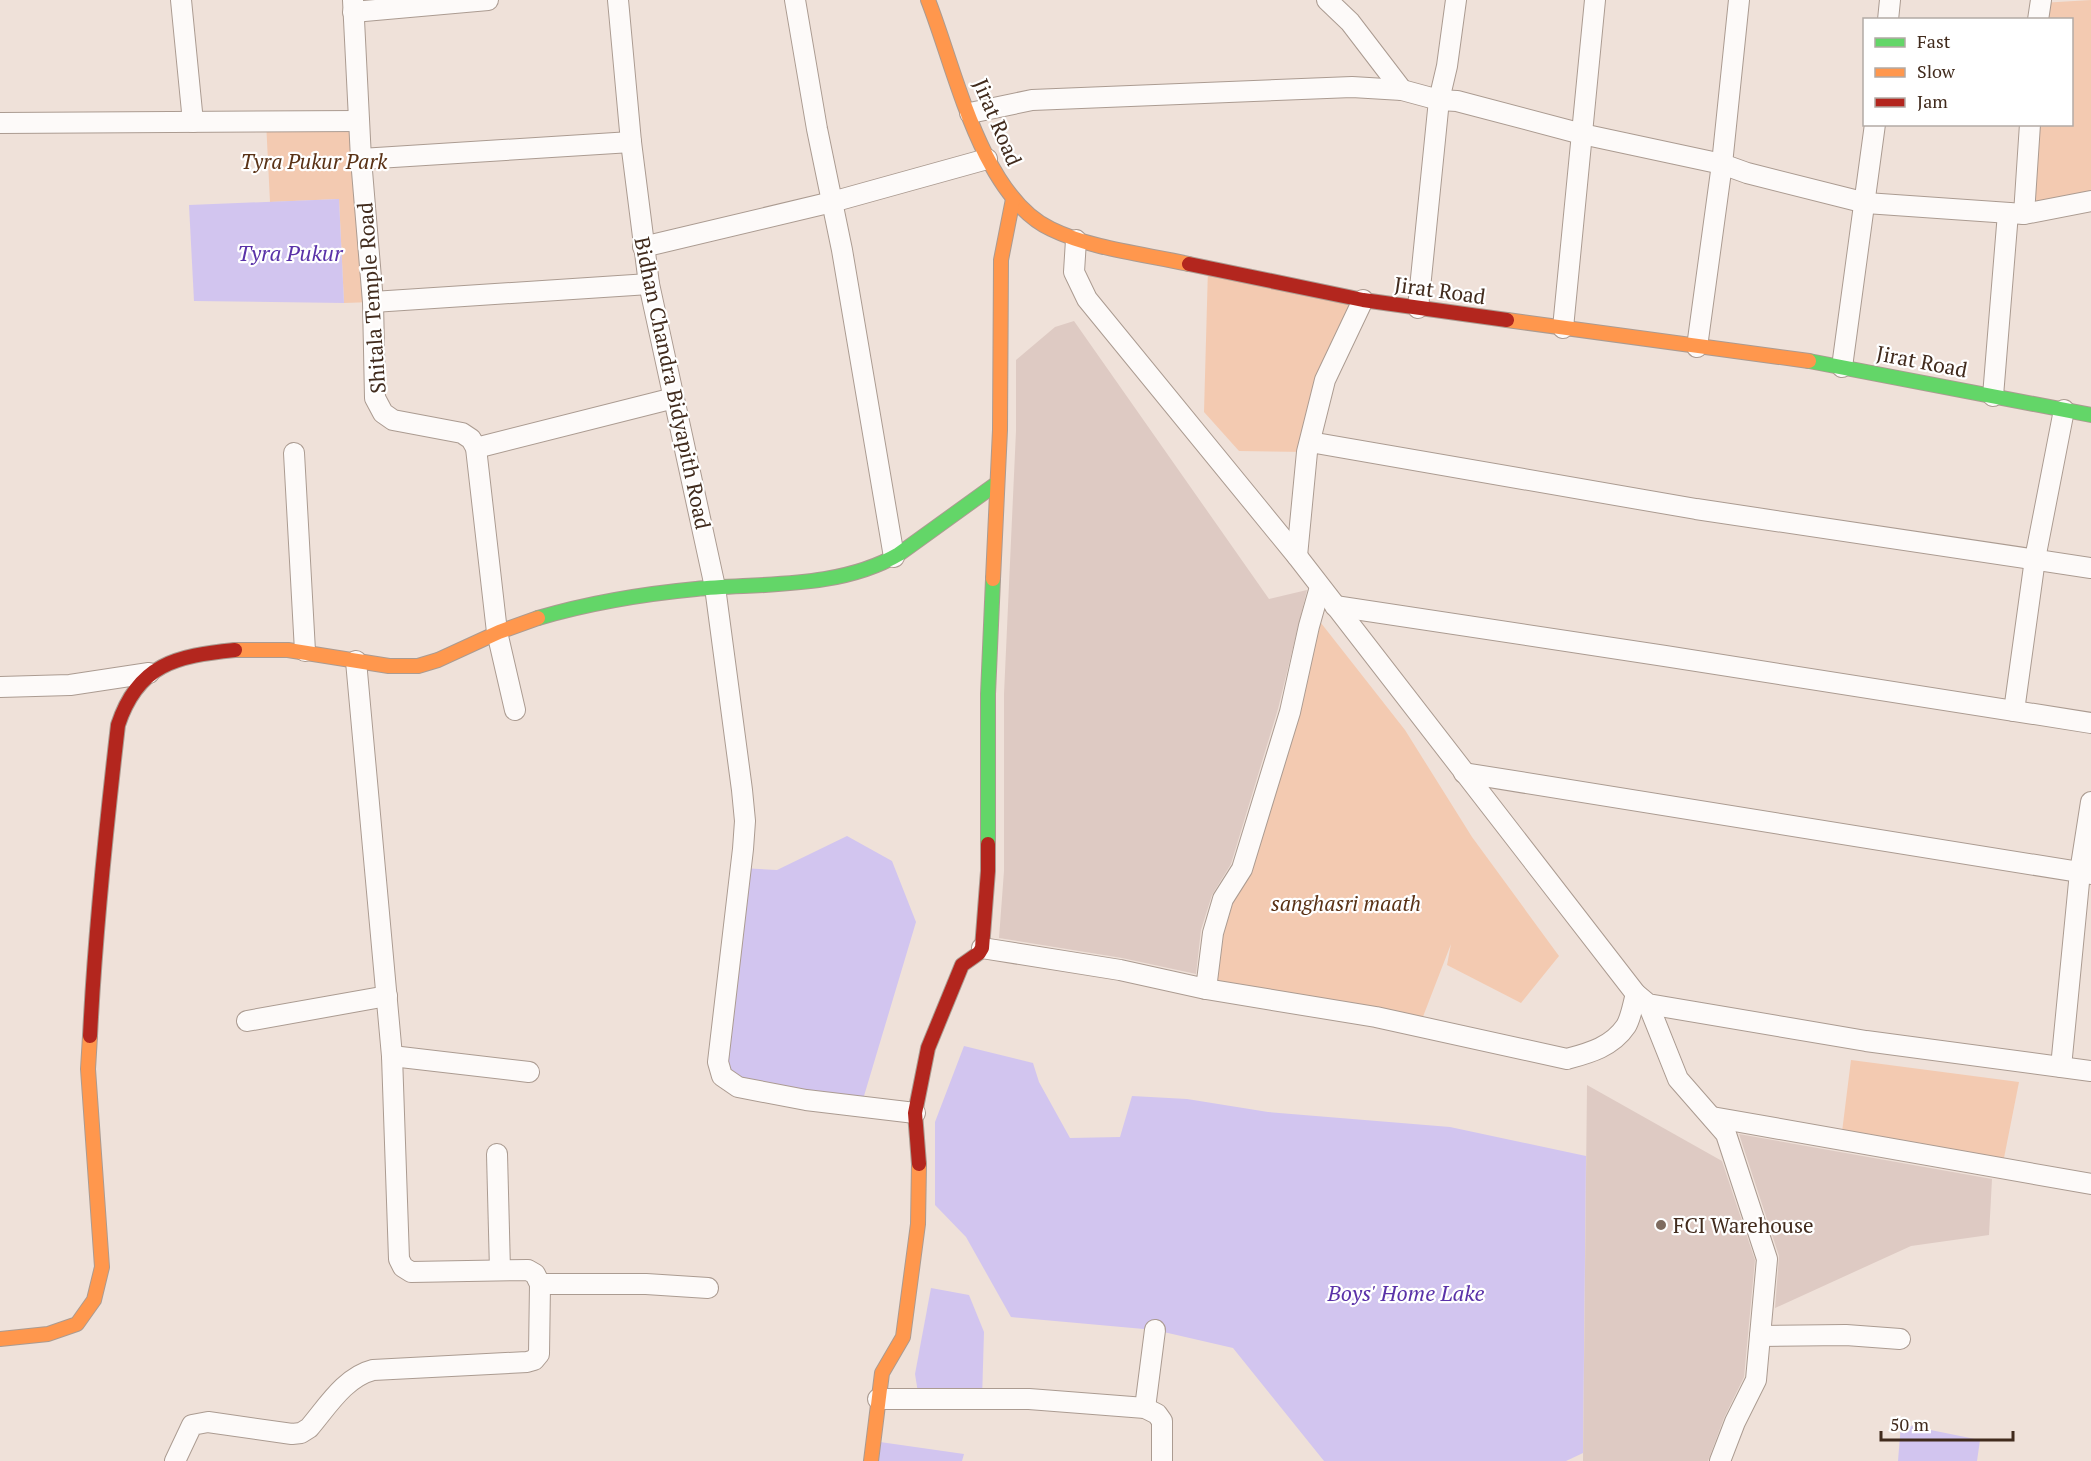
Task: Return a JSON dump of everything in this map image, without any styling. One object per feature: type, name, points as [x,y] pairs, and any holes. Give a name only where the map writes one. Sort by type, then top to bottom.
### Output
[{"type":"street","points":[[181,0],[193,122]]},
{"type":"street","points":[[353,6],[488,0]]},
{"type":"street","name":"Bidhan Chandra Bidyapith Road","points":[[618,0],[643,246],[649,284],[715,587],[745,820],[744,849],[718,1062],[722,1076],[738,1087],[806,1100],[915,1113]]},
{"type":"street","points":[[795,0],[894,557]]},
{"type":"street","name":"Jirat Road","points":[[928,0],[940,27],[987,159],[1013,199],[1029,216],[1076,240],[1363,300],[1842,367],[2091,414]]},
{"type":"street","points":[[1327,0],[1350,22],[1402,90]]},
{"type":"street","points":[[1418,308],[1438,100],[1447,66],[1456,0]]},
{"type":"street","points":[[1563,328],[1595,0]]},
{"type":"street","points":[[1697,347],[1722,164],[1739,0]]},
{"type":"street","points":[[1888,18],[1890,0]]},
{"type":"street","points":[[2038,18],[2041,0]]},
{"type":"street","name":"Shitala Temple Road","points":[[353,6],[361,159],[372,302],[375,398],[382,413],[393,420],[462,433],[471,439],[476,448]]},
{"type":"street","points":[[970,113],[1032,100],[1340,87],[1402,90],[1438,100],[1457,101],[1582,135],[1722,164],[1747,173],[1866,203],[2016,214],[2091,201]]},
{"type":"street","points":[[0,123],[359,121]]},
{"type":"street","points":[[1842,367],[1875,126]]},
{"type":"street","points":[[1992,396],[2030,126]]},
{"type":"street","points":[[361,159],[631,142]]},
{"type":"street","points":[[643,246],[832,202],[987,159]]},
{"type":"street","points":[[871,1461],[882,1373],[903,1336],[918,1224],[919,1165],[915,1113],[928,1048],[962,965],[979,953],[982,948],[988,871],[988,694],[1000,430],[1001,260],[1013,199]]},
{"type":"street","points":[[1076,240],[1074,272],[1088,299],[1297,556],[1642,999],[1678,1079],[1726,1134],[1767,1258],[1756,1380],[1735,1422],[1720,1461]]},
{"type":"street","points":[[372,302],[649,284]]},
{"type":"street","points":[[1297,556],[1307,452],[1325,380],[1363,300]]},
{"type":"street","points":[[515,710],[497,632],[476,448],[674,398]]},
{"type":"street","points":[[2014,711],[2035,559],[2064,410]]},
{"type":"street","points":[[1310,442],[1696,509],[2091,568]]},
{"type":"street","points":[[294,453],[304,651]]},
{"type":"street","points":[[0,687],[70,685],[149,673],[176,661],[222,651],[268,649],[304,651],[387,667],[418,666],[443,659],[497,632],[544,616],[635,596],[715,587],[788,583],[873,566],[894,557],[996,484]]},
{"type":"street","points":[[1206,989],[1213,933],[1223,899],[1242,869],[1283,734],[1320,586]]},
{"type":"street","points":[[1335,606],[2091,723]]},
{"type":"street","points":[[175,1461],[192,1425],[199,1422],[292,1434],[301,1433],[309,1428],[352,1379],[362,1373],[373,1370],[527,1362],[534,1360],[539,1354],[540,1284],[535,1274],[528,1270],[419,1273],[411,1272],[403,1267],[399,1259],[392,1056],[356,661]]},
{"type":"street","points":[[0,1339],[48,1334],[77,1324],[94,1300],[102,1267],[88,1069],[94,953],[118,724],[124,706],[135,686],[149,673]]},
{"type":"street","points":[[1464,773],[2085,873]]},
{"type":"street","points":[[2061,1067],[2085,873],[2091,802]]},
{"type":"street","points":[[982,948],[1120,970],[1206,989],[1376,1017],[1567,1059],[1592,1053],[1610,1042],[1626,1026],[1642,999]]},
{"type":"street","points":[[247,1021],[387,996]]},
{"type":"street","points":[[1642,999],[1866,1041],[2091,1071]]},
{"type":"street","points":[[392,1056],[529,1072]]},
{"type":"street","points":[[1712,1117],[2091,1184]]},
{"type":"street","points":[[497,1154],[500,1270]]},
{"type":"street","points":[[540,1284],[646,1284],[708,1288]]},
{"type":"street","points":[[1145,1408],[1155,1330]]},
{"type":"street","points":[[1760,1336],[1846,1335],[1900,1339]]},
{"type":"street","points":[[878,1400],[1029,1399],[1145,1408],[1157,1414],[1162,1421],[1162,1461]]},
{"type":"green space","points":[[2091,0],[2091,201],[2024,214],[2030,126],[2073,126],[2073,18],[2039,18],[2041,3]]},
{"type":"green space","name":"Tyra Pukur Park","points":[[266,121],[359,121],[373,302],[344,303],[339,199],[270,202]]},
{"type":"green space","points":[[1208,268],[1363,300],[1307,452],[1239,451],[1204,412]]},
{"type":"green space","name":"sanghasri maath","points":[[1321,623],[1405,730],[1472,837],[1559,956],[1521,1003],[1447,965],[1451,944],[1419,1027],[1206,989]]},
{"type":"green space","points":[[1851,1060],[2019,1082],[2002,1168],[1841,1140]]},
{"type":"water","name":"Tyra Pukur","points":[[339,199],[344,303],[194,301],[189,205]]},
{"type":"water","points":[[847,836],[892,861],[916,922],[861,1106],[722,1076],[741,868],[777,870]]},
{"type":"water","name":"Boys' Home Lake","points":[[964,1046],[1033,1063],[1039,1082],[1070,1138],[1120,1137],[1132,1096],[1187,1099],[1268,1112],[1450,1127],[1586,1156],[1583,1453],[1566,1461],[1324,1461],[1233,1348],[1155,1330],[1011,1317],[966,1237],[935,1205],[935,1122]]},
{"type":"water","points":[[931,1288],[969,1295],[984,1332],[982,1399],[919,1399],[915,1374]]},
{"type":"water","points":[[1901,1424],[1980,1440],[1977,1461],[1898,1461]]},
{"type":"water","points":[[873,1441],[964,1454],[962,1461],[873,1461]]},
{"type":"building","points":[[1074,321],[1269,599],[1307,590],[1278,709],[1231,864],[1212,895],[1201,930],[1196,974],[1122,958],[999,938],[1004,871],[1004,694],[1016,431],[1016,360],[1055,327]]},
{"type":"building","name":"FCI Warehouse","points":[[1587,1085],[1722,1161],[1755,1260],[1744,1377],[1724,1418],[1708,1461],[1583,1461]]},
{"type":"building","points":[[1739,1134],[1992,1179],[1989,1235],[1911,1246],[1775,1308],[1779,1256]]},
{"type":"traffic: fast","points":[[1809,361],[2091,415]]},
{"type":"traffic: fast","points":[[538,618],[596,604],[656,594],[696,589],[774,585],[826,579],[852,573],[899,554],[996,484]]},
{"type":"traffic: fast","points":[[988,844],[988,694],[993,579]]},
{"type":"traffic: slow","points":[[928,0],[973,128],[988,160],[1006,189],[1027,212],[1051,229],[1084,242],[1189,264]]},
{"type":"traffic: slow","points":[[993,579],[1000,430],[1001,260],[1013,199]]},
{"type":"traffic: slow","points":[[1507,320],[1809,361]]},
{"type":"traffic: slow","points":[[235,650],[288,650],[389,666],[418,666],[438,660],[499,632],[538,618]]},
{"type":"traffic: slow","points":[[0,1339],[48,1334],[77,1324],[94,1300],[102,1267],[88,1069],[90,1036]]},
{"type":"traffic: slow","points":[[871,1461],[882,1373],[903,1337],[918,1224],[919,1164]]},
{"type":"traffic: jam","points":[[1189,264],[1363,300],[1507,320]]},
{"type":"traffic: jam","points":[[90,1036],[101,880],[118,725],[136,688],[162,667],[177,660],[235,650]]},
{"type":"traffic: jam","points":[[919,1164],[915,1113],[928,1048],[962,965],[979,953],[982,948],[988,844]]},
{"type":"place","name":"FCI Warehouse","points":[[1661,1225]]}]
